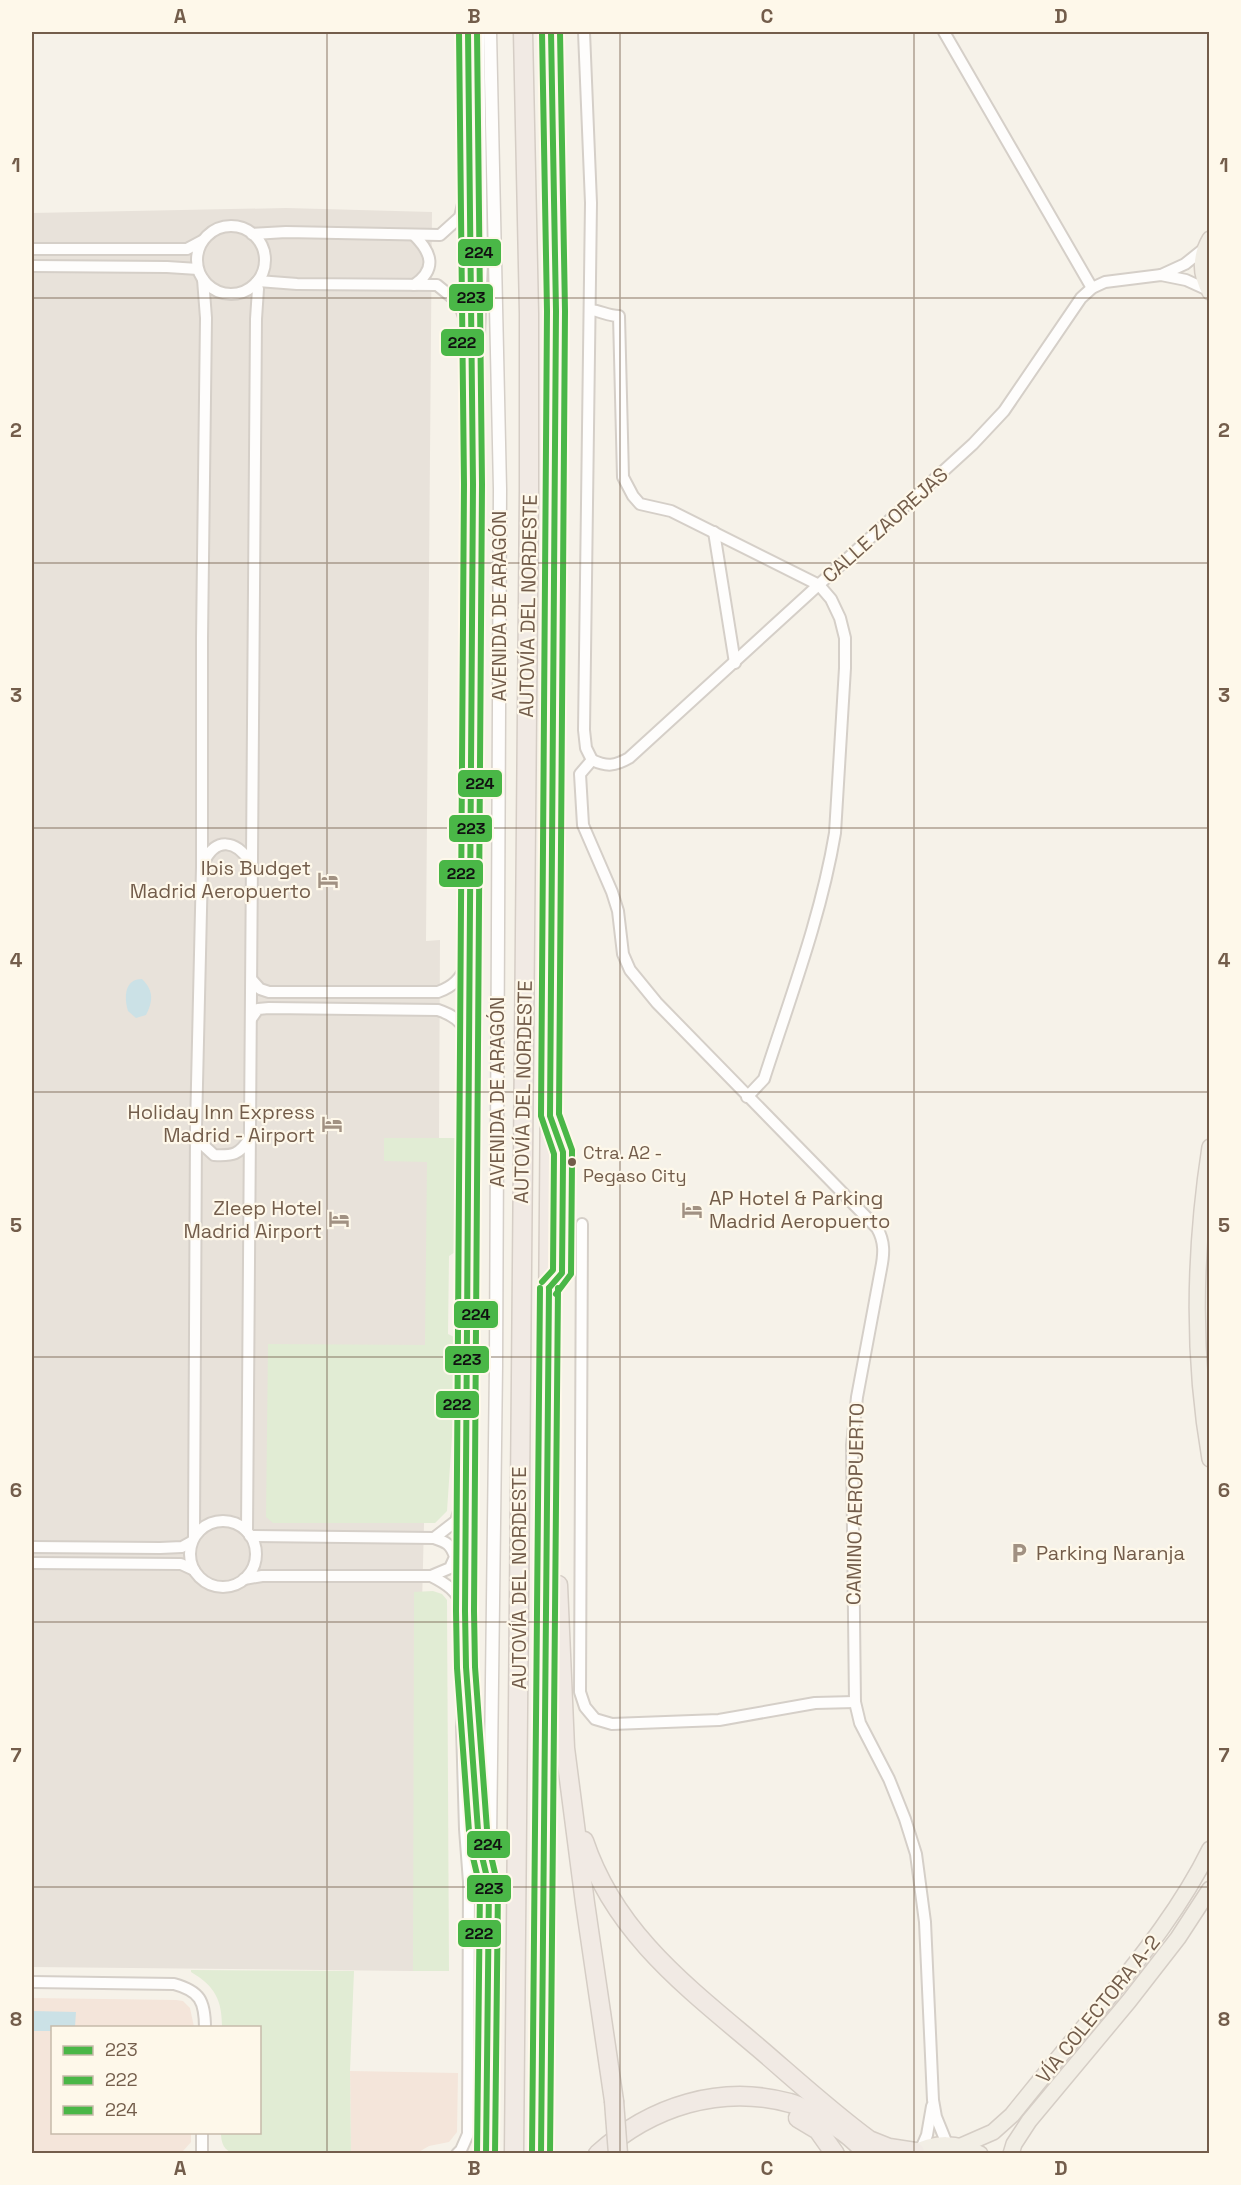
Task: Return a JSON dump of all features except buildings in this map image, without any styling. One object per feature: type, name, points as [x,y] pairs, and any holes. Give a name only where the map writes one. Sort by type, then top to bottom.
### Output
[{"type":"highway","name":"AUTOVÍA DEL NORDESTE","points":[[514,2154],[529,490],[529,313],[522,32]]},
{"type":"highway","name":"AUTOVÍA DEL NORDESTE","points":[[541,2154],[556,311],[551,32]]},
{"type":"highway","points":[[548,1365],[565,1748],[614,2101],[618,2154]]},
{"type":"highway","points":[[565,1748],[584,1842],[599,1880],[626,1924],[698,1997],[851,2127],[868,2140],[889,2148],[916,2152]]},
{"type":"highway","points":[[598,2154],[638,2123],[686,2103],[725,2095],[754,2096],[792,2103],[825,2120],[848,2136],[867,2154]]},
{"type":"highway","points":[[686,2103],[752,2102],[780,2109],[818,2130],[835,2154]]},
{"type":"main road","points":[[1207,243],[1202,262],[1203,276],[1209,291]]},
{"type":"main road","points":[[1209,1147],[1199,1239],[1196,1300],[1199,1374],[1209,1459]]},
{"type":"main road","name":"VÍA COLECTORA A-2","points":[[916,2152],[954,2145],[993,2132],[1012,2115],[1163,1929],[1186,1893],[1209,1849]]},
{"type":"main road","name":"VÍA COLECTORA A-2","points":[[1011,2154],[1014,2144],[1029,2121],[1178,1938],[1209,1889]]},
{"type":"main road","points":[[954,2145],[980,2154]]},
{"type":"street","points":[[468,32],[473,484],[465,1611],[466,1667],[479,1844],[489,1886]]},
{"type":"street","points":[[473,484],[482,262],[479,32]]},
{"type":"street","name":"AVENIDA DE ARAGÓN","points":[[486,2154],[496,1366],[500,489],[490,32]]},
{"type":"street","points":[[584,32],[591,203],[584,730],[586,748],[592,760]]},
{"type":"street","points":[[944,32],[1092,288],[1106,282],[1161,275],[1185,264],[1207,243]]},
{"type":"street","points":[[252,234],[286,232],[440,235],[460,217],[469,174]]},
{"type":"street","points":[[32,266],[167,267],[200,274],[210,287],[229,294],[239,293],[257,282],[263,272],[265,261],[263,251],[252,234],[244,229],[226,227],[209,234],[203,241],[197,259],[200,274],[206,318],[202,867],[196,1128],[193,1540],[190,1552],[194,1570],[200,1578],[217,1586],[226,1587],[244,1579],[261,1576],[431,1576],[450,1568],[455,1557],[452,1547],[434,1538],[249,1533],[229,1521],[209,1524],[201,1529],[193,1540],[182,1547],[32,1546]]},
{"type":"street","points":[[414,235],[426,247],[429,256],[428,268],[422,279],[414,285]]},
{"type":"street","points":[[32,249],[187,249],[203,241]]},
{"type":"street","points":[[1161,275],[1186,280],[1209,291]]},
{"type":"street","points":[[257,282],[437,285],[459,303],[464,317],[472,393]]},
{"type":"street","points":[[244,1579],[252,1570],[255,1558],[255,1547],[249,1533],[252,980],[250,862],[257,282]]},
{"type":"street","name":"CALLE ZAOREJAS","points":[[592,760],[606,767],[629,758],[990,427],[1004,411],[1081,298],[1092,288]]},
{"type":"street","points":[[591,310],[609,316],[619,316],[623,477],[633,496],[640,504],[671,511],[819,585],[831,599],[840,618],[845,638],[846,668],[835,833],[822,895],[764,1079],[747,1097]]},
{"type":"street","points":[[714,532],[735,663]]},
{"type":"street","name":"CAMINO AEROPUERTO","points":[[592,760],[580,774],[583,825],[612,892],[618,911],[623,954],[630,970],[657,1003],[877,1228],[882,1237],[884,1251],[854,1417],[852,1445],[855,1702],[860,1723],[889,1779],[916,1854],[925,1922],[933,2100],[939,2125],[954,2145]]},
{"type":"street","points":[[202,867],[209,852],[216,846],[225,844],[244,851],[250,862]]},
{"type":"street","points":[[252,980],[260,989],[269,992],[438,993],[450,987],[464,973],[470,948]]},
{"type":"street","points":[[251,1019],[258,1009],[269,1008],[438,1010],[461,1022],[469,1037]]},
{"type":"street","points":[[196,1128],[202,1144],[214,1155],[231,1156],[243,1149],[250,1138]]},
{"type":"street","points":[[582,1224],[580,1692],[585,1707],[595,1719],[612,1724],[654,1724],[719,1720],[815,1703],[855,1702]]},
{"type":"street","points":[[434,1538],[456,1521],[466,1486]]},
{"type":"street","points":[[32,1563],[181,1564],[194,1570]]},
{"type":"street","points":[[431,1576],[448,1584],[459,1597],[465,1611]]},
{"type":"street","points":[[457,2154],[468,2134],[470,1882],[465,1829],[462,1726],[466,1667]]},
{"type":"street","points":[[32,1982],[174,1984],[190,1989],[199,1998],[205,2012],[206,2026]]},
{"type":"street","name":"CAMINO AEROPUERTO","points":[[916,2152],[927,2135],[933,2100]]},
{"type":"street","points":[[202,2134],[202,2154]]},
{"type":"shaded area","points":[[286,208],[432,212],[426,941],[440,940],[439,1138],[425,1345],[424,1524],[413,1971],[32,1967],[32,213]]},
{"type":"shaded area","points":[[142,979],[149,988],[151,1001],[146,1015],[136,1018],[128,1011],[126,995],[132,982]]},
{"type":"shaded area","points":[[32,1998],[176,2000],[183,2001],[190,2008],[194,2026],[51,2026],[51,2134],[191,2134],[191,2142],[183,2151],[175,2153],[32,2152]]},
{"type":"shaded area","points":[[32,2011],[76,2012],[75,2026],[51,2026],[51,2031],[32,2031]]},
{"type":"shaded area","points":[[350,2071],[458,2073],[457,2132],[449,2142],[429,2146],[417,2153],[351,2153]]},
{"type":"green space","points":[[384,1138],[455,1138],[455,1252],[449,1256],[448,1334],[456,1338],[447,1511],[435,1523],[273,1523],[266,1517],[268,1344],[425,1345],[427,1162],[384,1161]]},
{"type":"green space","points":[[433,1591],[442,1594],[447,1600],[449,1971],[413,1971],[414,1592]]},
{"type":"green space","points":[[191,1970],[354,1971],[350,2071],[351,2153],[235,2154],[226,2149],[221,2134],[261,2134],[261,2026],[222,2026],[221,2009],[216,1995],[206,1983]]},
{"type":"transit line","name":"222","points":[[459,32],[464,484],[456,1611],[457,1668],[470,1845],[480,1887],[477,2154]]},
{"type":"transit line","name":"223","points":[[468,32],[473,484],[465,1611],[466,1667],[479,1844],[489,1886],[486,2154]]},
{"type":"transit line","name":"224","points":[[477,32],[482,484],[474,1611],[475,1667],[488,1843],[498,1886],[495,2154]]},
{"type":"transit line","name":"224","points":[[542,32],[547,311],[541,1116],[554,1154],[553,1270],[542,1282]]},
{"type":"transit line","name":"223","points":[[549,1288],[562,1273],[563,1162],[563,1152],[550,1116],[556,311],[551,32]]},
{"type":"transit line","name":"222","points":[[556,1294],[571,1274],[572,1162],[572,1150],[559,1114],[565,311],[560,32]]},
{"type":"transit line","name":"224","points":[[532,2154],[540,1288]]},
{"type":"transit line","name":"223","points":[[541,2154],[549,1288]]},
{"type":"transit line","name":"222","points":[[550,2154],[558,1288]]},
{"type":"place","name":"Ibis Budget Madrid Aeropuerto","points":[[328,880]]},
{"type":"place","name":"Holiday Inn Express Madrid - Airport","points":[[332,1124]]},
{"type":"place","name":"Ctra. A2 - Pegaso City","points":[[572,1162]]},
{"type":"place","name":"AP Hotel & Parking Madrid Aeropuerto","points":[[692,1210]]},
{"type":"place","name":"Zleep Hotel Madrid Airport","points":[[339,1219]]},
{"type":"place","name":"Parking Naranja","points":[[1019,1553]]}]
